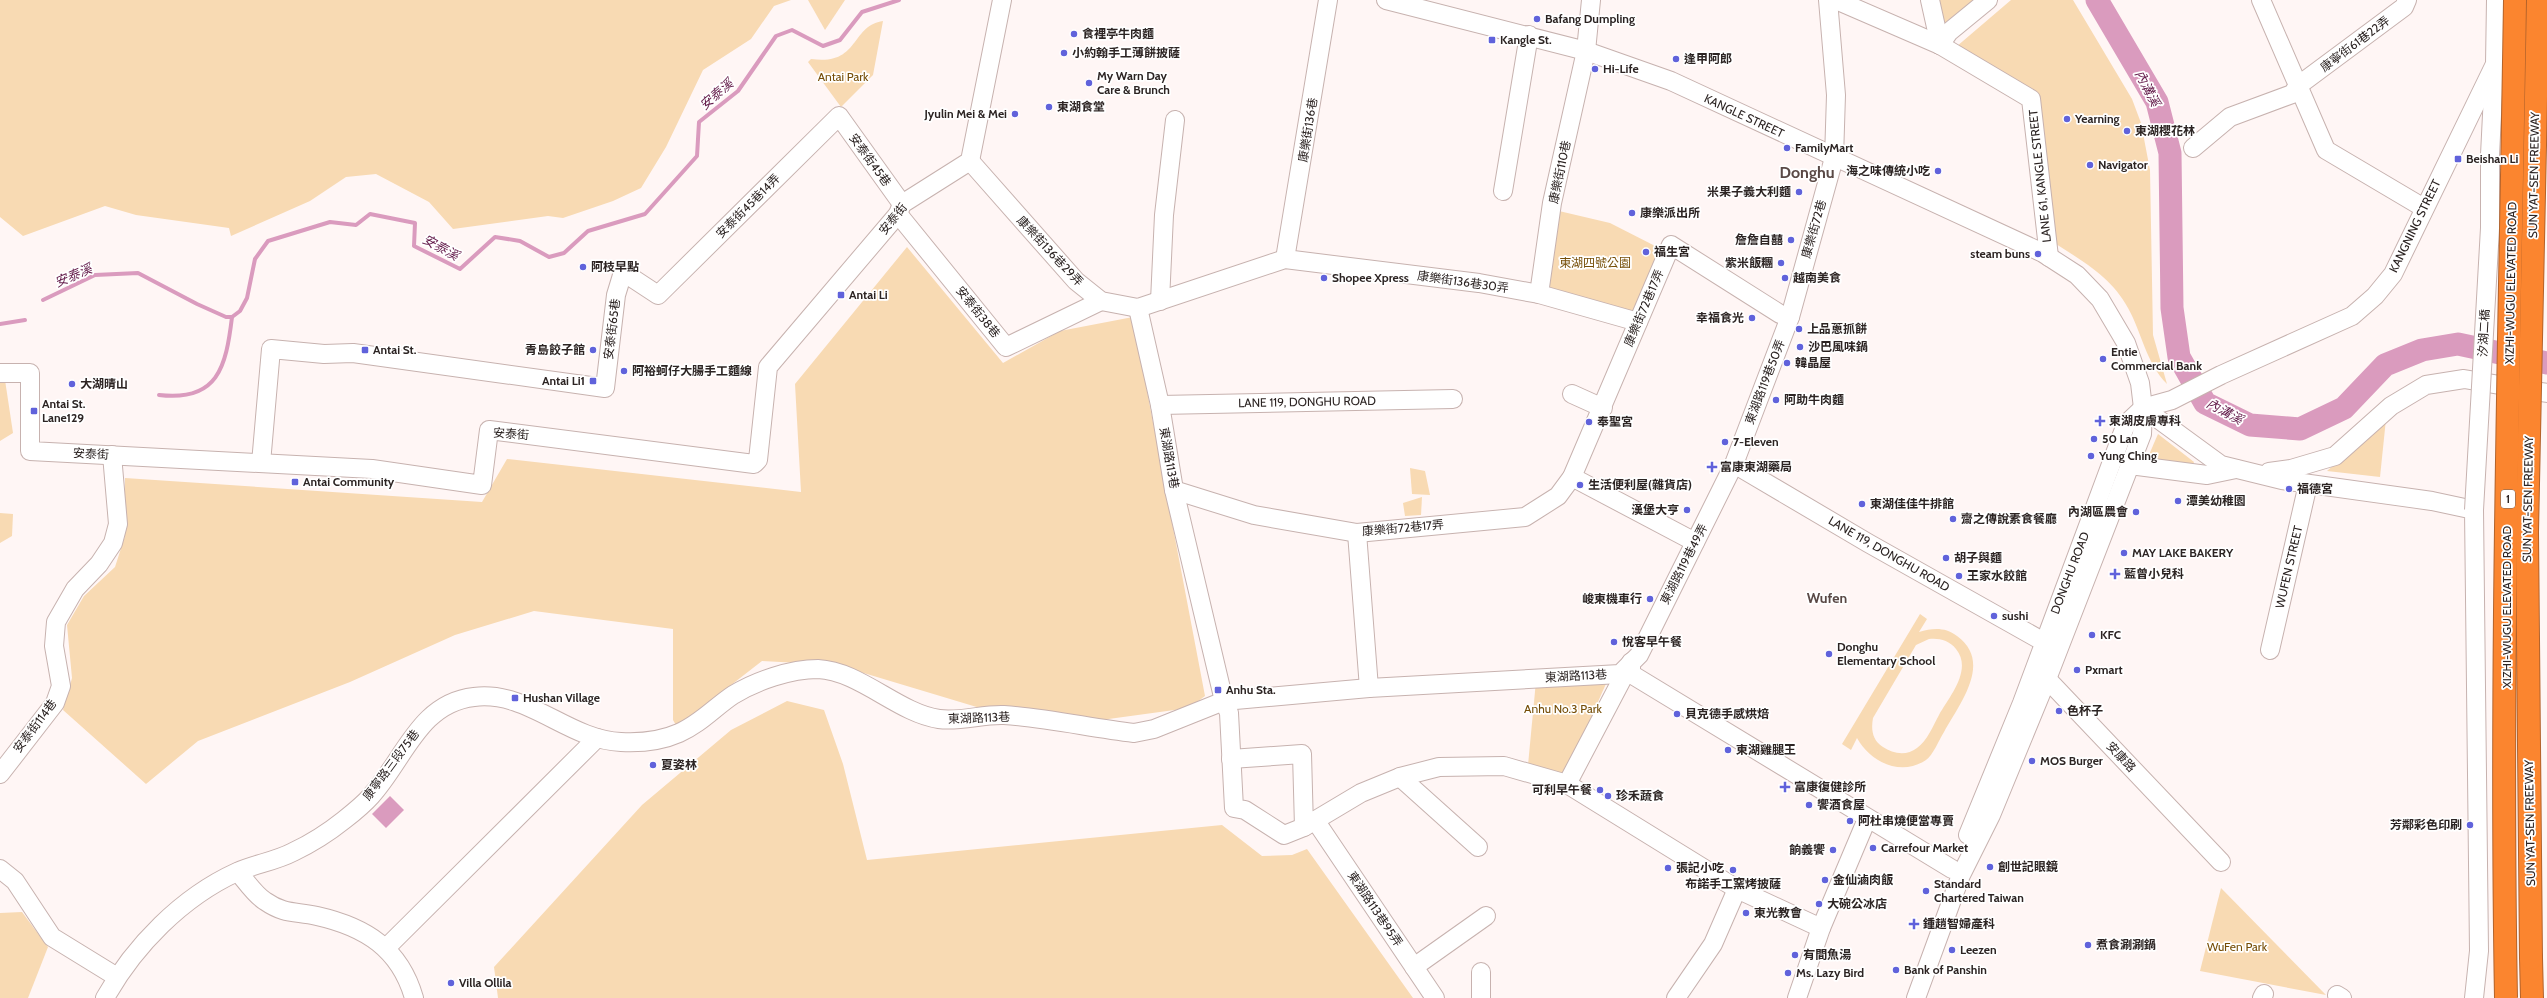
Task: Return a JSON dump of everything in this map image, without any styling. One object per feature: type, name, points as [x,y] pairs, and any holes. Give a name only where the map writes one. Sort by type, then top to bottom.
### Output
[{"type":"highway","name":"XIZHI-WUGU ELEVATED ROAD","points":[[2506,998],[2504,890],[2508,445],[2515,0]]},
{"type":"highway","name":"SUN YAT-SEN FREEWAY","points":[[2532,998],[2527,532],[2538,0]]},
{"type":"street","points":[[970,161],[1002,0]]},
{"type":"street","name":"康樂街136巷","points":[[1285,259],[1328,0]]},
{"type":"street","name":"KANGLE STREET","points":[[1386,0],[1529,35],[1586,51],[1671,81],[2049,257],[2076,275],[2104,305],[2126,343],[2140,383],[2143,408]]},
{"type":"street","name":"康樂街110巷","points":[[1539,294],[1552,203],[1586,51],[1591,0]]},
{"type":"street","name":"康樂街72巷","points":[[1794,299],[1834,158],[1836,96],[1828,0]]},
{"type":"street","name":"LANE 61, KANGLE STREET","points":[[1836,0],[1940,45],[2032,99],[2049,257]]},
{"type":"street","points":[[1930,0],[1940,45]]},
{"type":"street","points":[[1940,45],[1948,32],[1988,0]]},
{"type":"street","points":[[2261,0],[2326,150],[2424,208]]},
{"type":"street","name":"康寧街61巷22弄","points":[[2193,148],[2230,117],[2292,94],[2299,85],[2404,7],[2407,0]]},
{"type":"street","name":"KANGNING STREET","points":[[2143,408],[2175,398],[2352,316],[2375,296],[2393,274],[2495,64],[2496,0]]},
{"type":"street","points":[[1503,190],[1529,35]]},
{"type":"street","name":"汐湖二橋","points":[[2474,998],[2478,951],[2474,510],[2490,228],[2490,155],[2495,64]]},
{"type":"street","name":"安泰街45巷","points":[[839,116],[900,209]]},
{"type":"street","name":"安泰街45巷14弄","points":[[623,272],[658,295],[839,116]]},
{"type":"street","points":[[1160,301],[1164,215],[1175,120]]},
{"type":"street","name":"安泰街","points":[[0,373],[30,373],[30,451],[372,469],[482,485],[489,430],[754,464],[758,460],[768,367],[900,209],[970,161]]},
{"type":"street","name":"康樂街136巷29弄","points":[[970,161],[1076,281],[1101,300],[1138,308],[1285,259]]},
{"type":"street","name":"安泰街38巷","points":[[900,209],[1006,347],[1101,300]]},
{"type":"street","name":"康樂街72巷17弄","points":[[1174,490],[1254,515],[1357,533],[1524,517],[1558,496],[1572,476],[1603,408],[1671,245],[1780,314],[1790,317]]},
{"type":"street","name":"康樂街136巷30弄","points":[[1285,259],[1479,282],[1539,294],[1638,322]]},
{"type":"street","name":"安泰街65巷","points":[[261,463],[271,349],[324,354],[353,354],[605,388],[616,295],[623,272]]},
{"type":"street","name":"東湖路119巷50弄","points":[[1734,464],[1790,317],[1794,299]]},
{"type":"street","name":"東湖路113巷","points":[[1138,308],[1160,405],[1174,490],[1224,701]]},
{"type":"street","points":[[2261,473],[2291,469],[2335,456],[2391,406],[2426,386],[2464,379],[2547,393]]},
{"type":"street","points":[[1572,394],[1603,408]]},
{"type":"street","name":"LANE 119, DONGHU ROAD","points":[[1160,405],[1453,399]]},
{"type":"street","points":[[2143,408],[2221,465],[2308,484],[2432,501],[2474,510]]},
{"type":"street","name":"DONGHU ROAD","points":[[1916,998],[1961,875],[1991,816],[2047,679],[2142,434],[2143,408]]},
{"type":"street","name":"DONGHU ROAD","points":[[1904,998],[1952,869],[1982,805],[2126,424],[2143,408]]},
{"type":"street","name":"安泰街114巷","points":[[0,774],[55,703],[61,686],[54,646],[56,622],[75,589],[99,564],[113,543],[118,524],[112,455]]},
{"type":"street","name":"LANE 119, DONGHU ROAD","points":[[1734,464],[1868,543],[2044,642]]},
{"type":"street","name":"東湖路119巷49弄","points":[[1631,662],[1639,655],[1734,464]]},
{"type":"street","points":[[2130,464],[2207,475],[2236,469]]},
{"type":"street","points":[[1572,476],[1695,542]]},
{"type":"street","name":"WUFEN STREET","points":[[2270,650],[2308,484]]},
{"type":"street","points":[[1357,533],[1369,688]]},
{"type":"street","points":[[2044,642],[2047,679]]},
{"type":"street","points":[[1567,784],[1631,662]]},
{"type":"street","points":[[1631,662],[1631,674],[1867,819],[1952,869]]},
{"type":"street","name":"東湖路113巷","points":[[681,732],[733,695],[755,684],[778,676],[818,670],[842,674],[923,714],[939,719],[1003,715],[1134,733],[1154,729],[1224,701],[1369,688],[1620,674],[1631,662]]},
{"type":"street","name":"安康路","points":[[2047,679],[2221,862]]},
{"type":"street","name":"康寧路三段75巷","points":[[105,998],[117,977],[155,932],[203,890],[238,872],[293,852],[341,822],[371,796],[423,722],[439,709],[473,696],[496,697],[524,704],[597,738],[618,742],[640,742],[681,732]]},
{"type":"street","points":[[1224,701],[1229,712],[1234,808],[1245,810],[1284,835],[1310,823],[1361,793],[1400,776],[1439,767],[1504,766],[1567,784],[1737,889],[1821,928]]},
{"type":"street","points":[[387,947],[597,738]]},
{"type":"street","points":[[1231,759],[1302,754],[1310,823]]},
{"type":"street","points":[[1400,776],[1478,848]]},
{"type":"street","points":[[1797,998],[1821,928],[1867,819]]},
{"type":"street","name":"東湖路113巷95弄","points":[[1310,823],[1435,998]]},
{"type":"street","points":[[0,869],[15,881],[21,893],[52,937],[117,977]]},
{"type":"street","points":[[238,872],[263,901],[290,913],[316,915],[350,925],[387,947],[410,983],[414,998]]},
{"type":"street","points":[[0,881],[21,893]]},
{"type":"street","points":[[1676,998],[1714,944],[1737,889]]},
{"type":"street","points":[[1414,967],[1486,916]]},
{"type":"street","points":[[1481,972],[1481,998]]},
{"type":"green space","points":[[0,0],[791,0],[774,6],[751,39],[703,70],[666,147],[641,188],[613,201],[563,218],[548,216],[453,229],[429,202],[376,174],[346,177],[310,201],[231,236],[229,228],[136,215],[105,206],[23,236],[0,217]]},
{"type":"green space","points":[[808,0],[845,0],[825,30]]},
{"type":"green space","points":[[1936,0],[1974,0],[1942,25]]},
{"type":"green space","points":[[2011,0],[2073,0],[2132,99],[2141,123],[2150,170],[2153,335],[2167,384],[2154,367],[2128,308],[2114,288],[2106,279],[2077,257],[2056,244],[2037,94],[1956,47]]},
{"type":"green space","name":"Antai Park","points":[[883,21],[873,75],[841,107],[808,62],[811,59],[827,60],[838,57],[847,51],[872,24]]},
{"type":"green space","name":"東湖四號公園","points":[[1559,211],[1610,223],[1663,250],[1633,317],[1543,292]]},
{"type":"green space","points":[[907,247],[1003,363],[1060,331],[1133,317],[1205,696],[1189,708],[1094,721],[980,708],[837,665],[762,661],[677,727],[673,720],[673,629],[534,611],[455,635],[350,682],[198,741],[146,784],[63,710],[72,678],[67,625],[84,596],[115,567],[125,536],[125,478],[482,502],[507,459],[801,492],[795,384]]},
{"type":"green space","points":[[0,380],[5,380],[13,433],[0,441]]},
{"type":"green space","points":[[2386,419],[2380,477],[2327,471]]},
{"type":"green space","points":[[2158,434],[2194,462],[2192,467],[2151,463],[2148,457]]},
{"type":"green space","points":[[1410,468],[1425,471],[1430,495],[1412,494]]},
{"type":"green space","points":[[1422,497],[1421,515],[1405,516],[1403,503]]},
{"type":"green space","points":[[0,513],[13,514],[12,536],[0,543]]},
{"type":"green space","points":[[1920,614],[1927,619],[1919,632],[1934,629],[1948,631],[1957,636],[1967,646],[1972,658],[1973,670],[1970,683],[1965,696],[1929,758],[1916,765],[1897,767],[1878,760],[1863,747],[1857,738],[1851,750],[1842,744]],"holes":[[[1929,639],[1944,640],[1956,649],[1961,657],[1961,674],[1958,683],[1930,733],[1921,745],[1913,751],[1896,753],[1879,744],[1874,738],[1872,730],[1873,718],[1916,645]]]},
{"type":"green space","name":"Anhu No.3 Park","points":[[1609,677],[1565,776],[1528,765],[1536,681]]},
{"type":"green space","points":[[787,701],[824,710],[843,764],[867,860],[1222,825],[1262,856],[1292,855],[1307,849],[1413,998],[498,998],[494,967],[642,805],[731,730]]},
{"type":"green space","name":"WuFen Park","points":[[2221,888],[2326,995],[2200,971]]},
{"type":"green space","points":[[22,912],[48,947],[28,998],[0,998],[0,913]]},
{"type":"shaded area","points":[[390,796],[404,810],[386,828],[372,814]]},
{"type":"waterway","name":"安泰溪","points":[[43,300],[95,275],[138,273],[197,304],[226,317],[232,317],[240,311],[247,298],[255,259],[268,241],[330,222],[356,225],[370,214],[415,223],[414,246],[460,269],[495,237],[520,241],[549,257],[564,253],[588,231],[645,214],[697,156],[699,122],[738,91],[776,36],[792,30],[823,46],[840,40],[862,12],[899,0]]},
{"type":"waterway","name":"內溝溪","points":[[2097,0],[2157,102],[2170,153],[2172,308],[2179,357],[2205,403],[2250,425],[2300,429],[2344,408],[2385,365],[2422,350],[2458,344],[2547,363]]},
{"type":"waterway","points":[[159,395],[179,396],[194,393],[206,387],[215,377],[222,365],[230,335],[232,317]]},
{"type":"waterway","name":"安泰溪","points":[[0,324],[25,320]]},
{"type":"place","name":"Bafang Dumpling","points":[[1537,19]]},
{"type":"place","name":"食裡亭牛肉麵","points":[[1074,34]]},
{"type":"place","name":"Kangle St.","points":[[1492,40]]},
{"type":"place","name":"小約翰手工薄餅披薩","points":[[1064,53]]},
{"type":"place","name":"逢甲阿郎","points":[[1676,59]]},
{"type":"place","name":"Hi-Life","points":[[1595,69]]},
{"type":"place","name":"My Warn Day Care & Brunch","points":[[1089,83]]},
{"type":"place","name":"東湖食堂","points":[[1049,107]]},
{"type":"place","name":"Jyulin Mei & Mei","points":[[1015,114]]},
{"type":"place","name":"Yearning","points":[[2067,119]]},
{"type":"place","name":"東湖櫻花林","points":[[2127,131]]},
{"type":"place","name":"FamilyMart","points":[[1787,148]]},
{"type":"place","name":"Beishan Li","points":[[2458,159]]},
{"type":"place","name":"Navigator","points":[[2090,165]]},
{"type":"place","name":"海之味傳統小吃","points":[[1938,171]]},
{"type":"place","name":"米果子義大利麵","points":[[1799,192]]},
{"type":"place","name":"康樂派出所","points":[[1632,213]]},
{"type":"place","name":"詹詹自囍","points":[[1791,240]]},
{"type":"place","name":"福生宮","points":[[1646,252]]},
{"type":"place","name":"steam buns","points":[[2038,254]]},
{"type":"place","name":"紫米飯糰","points":[[1781,263]]},
{"type":"place","name":"阿枝早點","points":[[583,267]]},
{"type":"place","name":"Shopee Xpress","points":[[1324,278]]},
{"type":"place","name":"越南美食","points":[[1785,278]]},
{"type":"place","name":"Antai Li","points":[[841,295]]},
{"type":"place","name":"幸福食光","points":[[1752,318]]},
{"type":"place","name":"上品蔥抓餅","points":[[1799,329]]},
{"type":"place","name":"沙巴風味鍋","points":[[1800,347]]},
{"type":"place","name":"Antai St.","points":[[365,350]]},
{"type":"place","name":"青島餃子館","points":[[593,350]]},
{"type":"place","name":"Entie Commercial Bank","points":[[2103,359]]},
{"type":"place","name":"韓晶屋","points":[[1787,363]]},
{"type":"place","name":"阿裕蚵仔大腸手工麵線","points":[[624,371]]},
{"type":"place","name":"Antai Li1","points":[[593,381]]},
{"type":"place","name":"大湖晴山","points":[[72,384]]},
{"type":"place","name":"阿助牛肉麵","points":[[1776,400]]},
{"type":"place","name":"Antai St. Lane129","points":[[34,411]]},
{"type":"place","name":"東湖皮膚專科","points":[[2100,421]]},
{"type":"place","name":"奉聖宮","points":[[1589,422]]},
{"type":"place","name":"50 Lan","points":[[2094,439]]},
{"type":"place","name":"7-Eleven","points":[[1725,442]]},
{"type":"place","name":"Yung Ching","points":[[2091,456]]},
{"type":"place","name":"富康東湖藥局","points":[[1712,467]]},
{"type":"place","name":"Antai Community","points":[[295,482]]},
{"type":"place","name":"生活便利屋(雜貨店)","points":[[1580,485]]},
{"type":"place","name":"福德宮","points":[[2289,489]]},
{"type":"place","name":"潭美幼稚園","points":[[2178,501]]},
{"type":"place","name":"東湖佳佳牛排館","points":[[1862,504]]},
{"type":"place","name":"漢堡大亨","points":[[1687,510]]},
{"type":"place","name":"內湖區農會","points":[[2136,512]]},
{"type":"place","name":"齋之傳說素食餐廳","points":[[1953,519]]},
{"type":"place","name":"MAY LAKE BAKERY","points":[[2124,553]]},
{"type":"place","name":"胡子與麵","points":[[1946,558]]},
{"type":"place","name":"藍曾小兒科","points":[[2115,574]]},
{"type":"place","name":"王家水餃館","points":[[1959,576]]},
{"type":"place","name":"峻東機車行","points":[[1650,599]]},
{"type":"place","name":"sushi","points":[[1994,616]]},
{"type":"place","name":"KFC","points":[[2092,635]]},
{"type":"place","name":"悅客早午餐","points":[[1614,642]]},
{"type":"place","name":"Donghu Elementary School","points":[[1829,654]]},
{"type":"place","name":"Pxmart","points":[[2077,670]]},
{"type":"place","name":"Anhu Sta.","points":[[1218,690]]},
{"type":"place","name":"Hushan Village","points":[[515,698]]},
{"type":"place","name":"色杯子","points":[[2059,711]]},
{"type":"place","name":"貝克德手感烘焙","points":[[1677,714]]},
{"type":"place","name":"東湖雞腿王","points":[[1728,750]]},
{"type":"place","name":"MOS Burger","points":[[2032,761]]},
{"type":"place","name":"夏姿林","points":[[653,765]]},
{"type":"place","name":"富康復健診所","points":[[1785,787]]},
{"type":"place","name":"可利早午餐","points":[[1600,790]]},
{"type":"place","name":"珍禾蔬食","points":[[1608,796]]},
{"type":"place","name":"饗酒食屋","points":[[1809,805]]},
{"type":"place","name":"阿杜串燒便當專賣","points":[[1850,821]]},
{"type":"place","name":"芳鄰彩色印刷","points":[[2470,825]]},
{"type":"place","name":"Carrefour Market","points":[[1873,848]]},
{"type":"place","name":"餉義饗","points":[[1833,850]]},
{"type":"place","name":"創世記眼鏡","points":[[1990,867]]},
{"type":"place","name":"張記小吃","points":[[1668,868]]},
{"type":"place","name":"布諾手工窯烤披薩","points":[[1733,870]]},
{"type":"place","name":"金仙滷肉飯","points":[[1825,880]]},
{"type":"place","name":"Standard Chartered Taiwan","points":[[1926,891]]},
{"type":"place","name":"大碗公冰店","points":[[1819,904]]},
{"type":"place","name":"東光教會","points":[[1746,913]]},
{"type":"place","name":"鍾趙智婦產科","points":[[1914,924]]},
{"type":"place","name":"煮食涮涮鍋","points":[[2088,945]]},
{"type":"place","name":"Leezen","points":[[1952,950]]},
{"type":"place","name":"有間魚湯","points":[[1795,955]]},
{"type":"place","name":"Bank of Panshin","points":[[1896,970]]},
{"type":"place","name":"Ms. Lazy Bird","points":[[1788,973]]},
{"type":"place","name":"Villa Ollila","points":[[451,983]]},
{"type":"district","name":"Donghu","points":[[1807,172]]},
{"type":"district","name":"Wufen","points":[[1827,598]]}]
